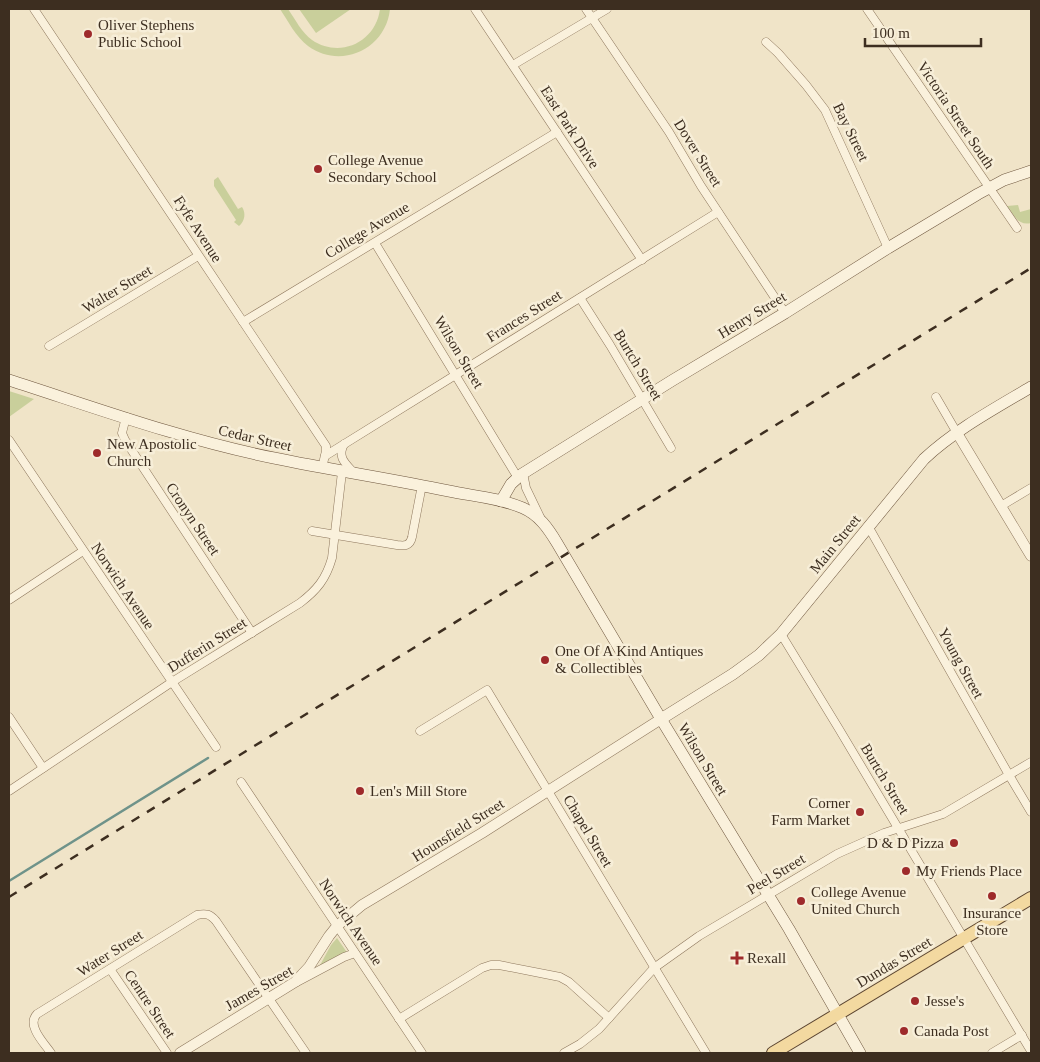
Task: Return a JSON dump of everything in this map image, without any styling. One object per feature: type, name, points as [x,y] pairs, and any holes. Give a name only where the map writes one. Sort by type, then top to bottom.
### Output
[{"type":"main road","name":"Henry Street","points":[[500,501],[511,484],[520,476],[642,399],[988,187],[1031,171]]},
{"type":"main road","name":"Cedar Street","points":[[9,380],[227,448],[322,468],[422,485],[500,501]]},
{"type":"main road","name":"Main Street","points":[[661,719],[733,674],[759,655],[781,634],[924,459],[943,442],[1031,387]]},
{"type":"main road","name":"Wilson Street","points":[[500,501],[524,508],[542,521],[554,538],[661,719],[768,894],[860,1053]]},
{"type":"main road","name":"Dundas Street","points":[[773,1053],[1031,898]]},
{"type":"street","name":"Fyfe Avenue","points":[[34,9],[326,446],[325,456]]},
{"type":"street","name":"East Park Drive","points":[[475,9],[642,260]]},
{"type":"street","name":"Dover Street","points":[[586,9],[785,313]]},
{"type":"street","points":[[513,65],[607,9]]},
{"type":"street","name":"Victoria Street South","points":[[868,9],[1017,228]]},
{"type":"street","name":"Bay Street","points":[[766,42],[778,53],[825,110],[888,248]]},
{"type":"street","name":"College Avenue","points":[[243,322],[557,132]]},
{"type":"street","name":"Frances Street","points":[[325,456],[718,212]]},
{"type":"street","name":"Wilson Street","points":[[375,242],[455,376],[520,476],[542,521]]},
{"type":"street","name":"Walter Street","points":[[49,346],[198,256]]},
{"type":"street","name":"Burtch Street","points":[[580,298],[671,448]]},
{"type":"street","points":[[936,397],[1031,556]]},
{"type":"street","name":"Cronyn Street","points":[[126,417],[122,432],[125,440],[252,633]]},
{"type":"street","name":"Norwich Avenue","points":[[9,440],[216,747]]},
{"type":"street","points":[[344,444],[341,451],[342,459],[348,473]]},
{"type":"street","points":[[322,468],[325,456]]},
{"type":"street","name":"Dufferin Street","points":[[9,791],[172,682],[312,594],[323,581],[329,568],[348,473]]},
{"type":"street","points":[[312,531],[407,545],[412,537],[422,485]]},
{"type":"street","points":[[1001,506],[1031,488]]},
{"type":"street","name":"Young Street","points":[[868,526],[1031,812]]},
{"type":"street","points":[[9,600],[83,551]]},
{"type":"street","name":"Burtch Street","points":[[781,634],[1031,1051]]},
{"type":"street","name":"Chapel Street","points":[[420,731],[487,690],[706,1053]]},
{"type":"street","points":[[9,717],[44,768]]},
{"type":"street","name":"Hounsfield Street","points":[[288,986],[309,967],[337,926],[362,905],[482,833],[661,719]]},
{"type":"street","name":"Peel Street","points":[[564,1053],[599,1029],[654,968],[699,936],[837,854],[881,834],[943,814],[1031,762]]},
{"type":"street","name":"Norwich Avenue","points":[[240,782],[399,1018],[418,1052]]},
{"type":"street","name":"Water Street","points":[[51,1053],[35,1029],[33,1024],[34,1017],[197,915],[205,913],[216,921],[269,998]]},
{"type":"street","name":"James Street","points":[[180,1053],[288,986],[344,957],[355,954]]},
{"type":"street","points":[[399,1018],[482,968],[491,965],[560,977],[569,982],[609,1018]]},
{"type":"street","name":"Centre Street","points":[[110,970],[167,1053]]},
{"type":"street","points":[[269,998],[306,1053]]},
{"type":"street","points":[[992,1053],[1022,1035]]},
{"type":"green space","points":[[280,9],[288,9],[302,30],[312,40],[334,48],[355,44],[364,38],[377,21],[380,9],[390,9],[387,23],[371,45],[360,52],[334,56],[321,53],[308,46],[292,29]]},
{"type":"green space","points":[[299,9],[351,9],[316,33]]},
{"type":"green space","points":[[218,177],[238,209],[242,207],[243,209],[244,219],[239,226],[234,222],[236,220],[214,186],[214,180]]},
{"type":"green space","points":[[1018,205],[1020,212],[1031,209],[1031,223],[1027,224],[1020,221],[1007,206]]},
{"type":"green space","points":[[9,391],[34,399],[9,417]]},
{"type":"green space","points":[[337,938],[346,953],[319,967],[331,945]]},
{"type":"waterway","points":[[9,881],[208,758]]},
{"type":"railway","points":[[9,897],[1031,268]]},
{"type":"place","name":"Oliver Stephens Public School","points":[[88,34]]},
{"type":"place","name":"College Avenue Secondary School","points":[[318,169]]},
{"type":"place","name":"New Apostolic Church","points":[[97,453]]},
{"type":"place","name":"One Of A Kind Antiques & Collectibles","points":[[545,660]]},
{"type":"place","name":"Len's Mill Store","points":[[360,791]]},
{"type":"place","name":"Corner Farm Market","points":[[860,812]]},
{"type":"place","name":"D & D Pizza","points":[[954,843]]},
{"type":"place","name":"My Friends Place","points":[[906,871]]},
{"type":"place","name":"Insurance Store","points":[[992,896]]},
{"type":"place","name":"College Avenue United Church","points":[[801,901]]},
{"type":"place","name":"Rexall","points":[[737,958]]},
{"type":"place","name":"Jesse's","points":[[915,1001]]},
{"type":"place","name":"Canada Post","points":[[904,1031]]}]
